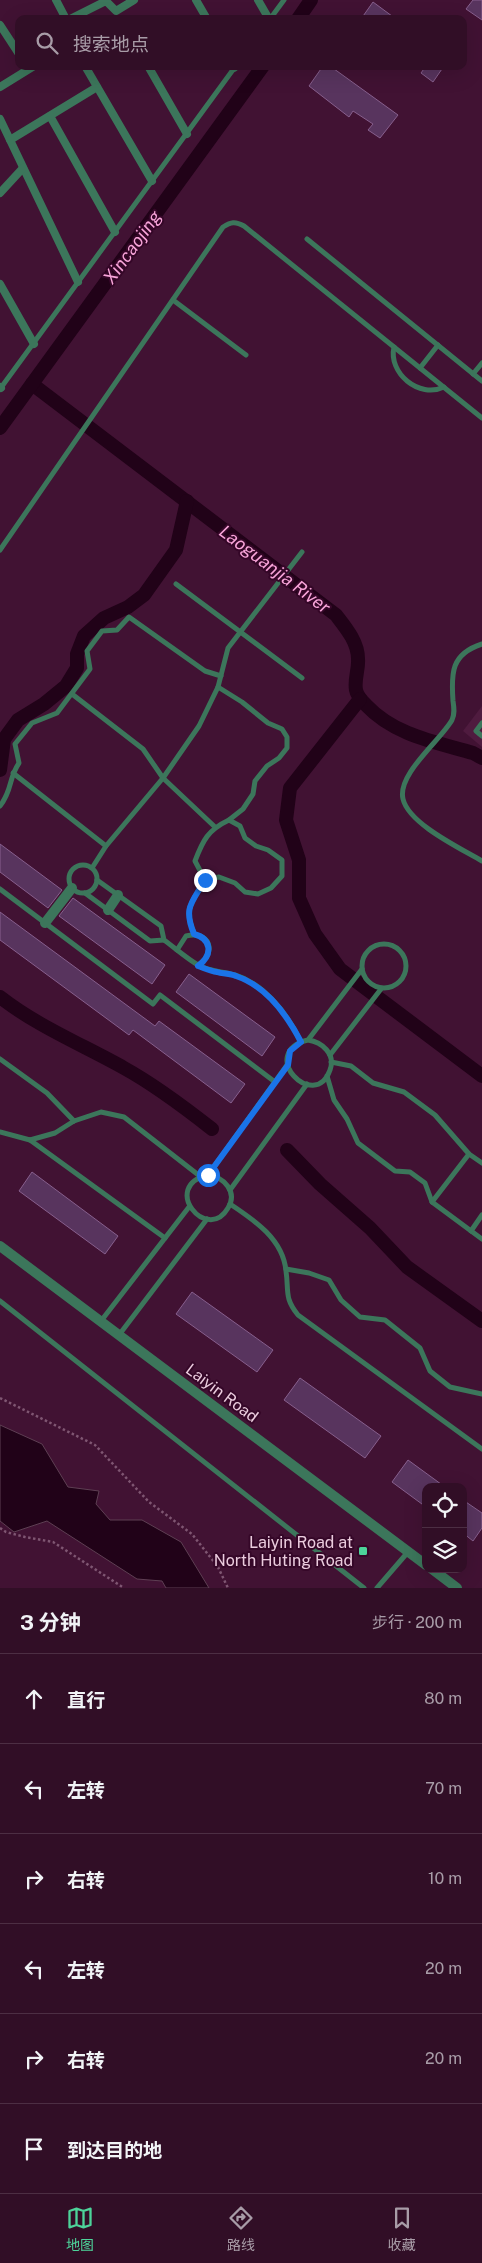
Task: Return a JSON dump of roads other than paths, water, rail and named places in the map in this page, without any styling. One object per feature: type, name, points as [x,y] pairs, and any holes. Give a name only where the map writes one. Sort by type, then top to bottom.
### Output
[{"type":"street","points":[[56,0],[65,15]]},
{"type":"street","points":[[76,15],[106,0],[118,15]]},
{"type":"street","points":[[116,11],[134,0]]},
{"type":"street","points":[[196,0],[205,15]]},
{"type":"street","points":[[258,0],[267,15]]},
{"type":"street","points":[[0,24],[15,48]]},
{"type":"street","points":[[0,87],[25,70]]},
{"type":"street","points":[[87,70],[152,181]]},
{"type":"street","points":[[150,70],[187,134]]},
{"type":"street","points":[[10,140],[97,87]]},
{"type":"street","points":[[50,116],[115,232]]},
{"type":"street","points":[[0,118],[78,282]]},
{"type":"street","points":[[0,193],[24,168]]},
{"type":"street","points":[[0,284],[34,344]]},
{"type":"street","points":[[45,923],[72,888]]},
{"type":"street","points":[[108,910],[118,895]]},
{"type":"street","name":"Laiyin Road","points":[[0,1246],[422,1562]]},
{"type":"street","points":[[437,1573],[457,1588]]},
{"type":"lane","points":[[273,15],[284,0]]},
{"type":"lane","points":[[0,388],[34,344],[232,70]]},
{"type":"lane","points":[[0,550],[223,227],[230,222],[237,222],[482,418]]},
{"type":"lane","points":[[307,239],[482,381]]},
{"type":"lane","points":[[173,300],[246,354]]},
{"type":"lane","points":[[420,368],[438,345]]},
{"type":"lane","points":[[394,347],[391,357],[395,368],[410,383],[425,391],[434,391],[444,387]]},
{"type":"lane","points":[[473,374],[482,363]]},
{"type":"lane","points":[[92,868],[106,846],[163,778],[199,726],[218,688],[228,648],[302,552]]},
{"type":"lane","points":[[176,584],[302,678]]},
{"type":"lane","points":[[0,806],[10,794],[13,773],[19,763],[14,744],[32,723],[57,713],[72,694],[90,669],[87,651],[102,631],[117,630],[129,617],[205,671],[221,676]]},
{"type":"lane","points":[[482,644],[467,651],[453,667],[451,676],[454,713],[443,732],[404,781],[402,798],[410,814],[482,861]]},
{"type":"lane","points":[[205,880],[195,861],[202,841],[215,827],[230,820],[244,809],[253,794],[255,781],[267,766],[279,758],[287,748],[287,737],[282,729],[268,723],[242,702],[218,688]]},
{"type":"lane","points":[[72,694],[143,749],[163,778],[215,827]]},
{"type":"lane","points":[[482,724],[476,731],[482,736]]},
{"type":"lane","points":[[13,773],[106,846]]},
{"type":"lane","points":[[194,934],[188,919],[188,910],[205,880],[220,877],[235,883],[245,892],[258,894],[271,888],[282,876],[282,860],[245,838],[240,826],[230,820]]},
{"type":"lane","points":[[85,893],[93,889],[97,880],[95,871],[83,864],[71,870],[68,879],[72,888],[80,893],[85,893],[150,941],[164,940]]},
{"type":"lane","points":[[97,880],[161,926],[164,940],[198,966],[216,972],[235,975],[253,984],[278,1005],[292,1024],[301,1042]]},
{"type":"lane","points":[[0,889],[153,1004],[160,995],[275,1082]]},
{"type":"lane","points":[[177,950],[186,936],[194,934],[203,936],[209,944],[210,952],[206,960],[198,966]]},
{"type":"lane","points":[[308,1040],[362,969],[365,955],[375,946],[389,945],[401,953],[404,959],[405,974],[395,985],[381,988],[368,982],[362,969]]},
{"type":"lane","points":[[330,1055],[381,988]]},
{"type":"lane","points":[[208,1175],[288,1065],[290,1051],[301,1042],[308,1040],[321,1044],[330,1055],[332,1062],[327,1076],[321,1081],[307,1084],[294,1078],[288,1065]]},
{"type":"lane","points":[[0,1059],[47,1093],[74,1121]]},
{"type":"lane","points":[[332,1062],[351,1066],[373,1083],[404,1092],[435,1115],[469,1154],[482,1163]]},
{"type":"lane","points":[[327,1076],[334,1100],[347,1119],[358,1143],[396,1171],[410,1172],[425,1183],[432,1202],[482,1239]]},
{"type":"lane","points":[[230,1190],[221,1179],[208,1175],[201,1177],[190,1186],[187,1200],[189,1207],[194,1213],[207,1219],[221,1216],[230,1204],[230,1190],[307,1084]]},
{"type":"lane","points":[[30,1140],[55,1133],[74,1121],[101,1112],[124,1117],[201,1177]]},
{"type":"lane","points":[[0,1132],[30,1140],[165,1238]]},
{"type":"lane","points":[[432,1202],[469,1154]]},
{"type":"lane","points":[[230,1204],[258,1222],[270,1236],[286,1270],[286,1293],[290,1305],[298,1315],[482,1449]]},
{"type":"lane","points":[[101,1322],[189,1207]]},
{"type":"lane","points":[[471,1231],[482,1215]]},
{"type":"lane","points":[[119,1335],[207,1219]]},
{"type":"lane","points":[[286,1270],[308,1273],[329,1280],[341,1300],[360,1316],[385,1320],[420,1348],[430,1371],[450,1388],[482,1394]]},
{"type":"lane","points":[[0,1301],[364,1588]]},
{"type":"lane","points":[[377,1588],[408,1552]]},
{"type":"waterway","name":"Xincaojing","points":[[301,15],[311,0]]},
{"type":"waterway","name":"Xincaojing","points":[[0,428],[260,70]]},
{"type":"waterway","name":"Laoguanjia River","points":[[32,384],[336,615],[351,636],[356,647],[358,663],[357,692],[361,700],[377,715],[389,724],[416,736],[473,753],[482,758]]},
{"type":"waterway","points":[[0,770],[4,739],[18,720],[44,704],[66,686],[77,668],[77,654],[84,636],[104,618],[128,607],[144,595],[176,550],[187,501]]},
{"type":"waterway","points":[[360,699],[290,788],[286,820],[299,860],[299,898],[315,934],[340,969],[482,1076]]},
{"type":"waterway","points":[[0,997],[29,1017],[136,1075],[212,1129]]},
{"type":"waterway","points":[[287,1150],[320,1184],[370,1228],[407,1267],[482,1321]]},
{"type":"place","name":"Laiyin Road at North Huting Road","points":[[363,1551]]}]
